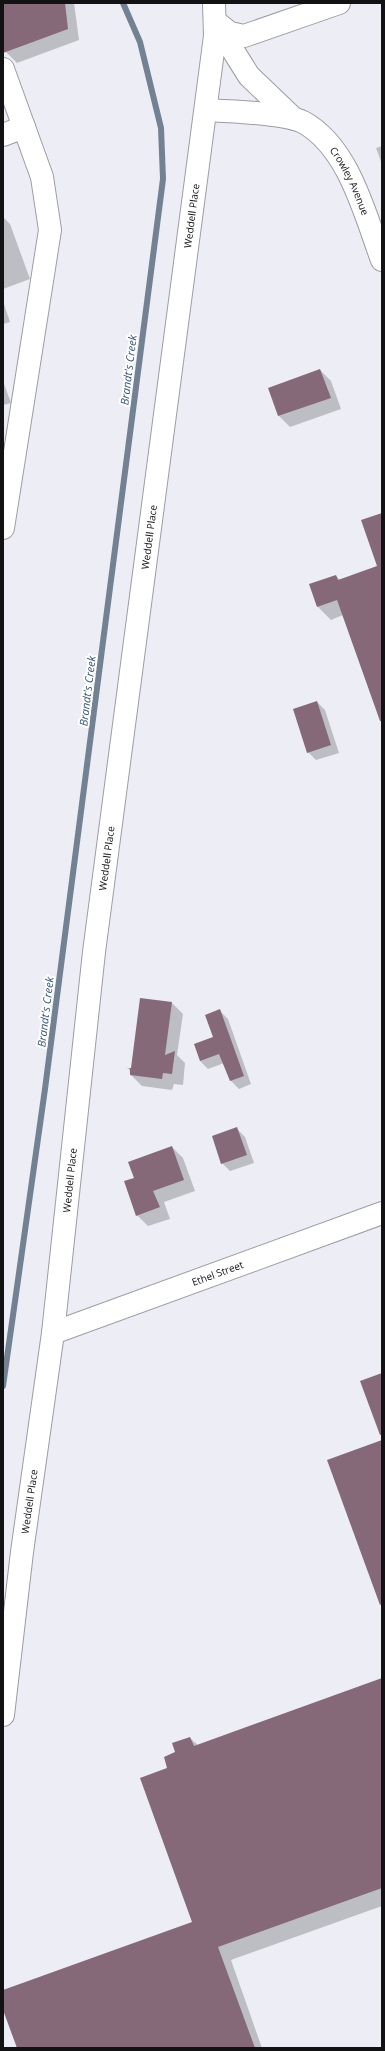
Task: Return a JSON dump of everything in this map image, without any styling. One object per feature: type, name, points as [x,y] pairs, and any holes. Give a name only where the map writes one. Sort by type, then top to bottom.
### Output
[{"type":"street","points":[[215,12],[230,33],[244,36],[339,3]]},
{"type":"street","name":"Weddell Place","points":[[3,1715],[22,1552],[53,1333],[94,952],[206,110],[215,12]]},
{"type":"street","name":"Crowley Avenue","points":[[215,12],[249,76],[294,119],[310,128],[325,141],[338,157],[353,182],[382,260]]},
{"type":"street","points":[[3,69],[42,177],[50,230],[3,528]]},
{"type":"street","name":"Crowley Avenue","points":[[206,110],[238,111],[294,119]]},
{"type":"street","points":[[3,135],[24,127]]},
{"type":"street","name":"Ethel Street","points":[[53,1333],[382,1213]]},
{"type":"building","points":[[3,3],[65,3],[68,29],[3,53]]},
{"type":"building","points":[[320,369],[331,398],[278,416],[268,388]]},
{"type":"building","points":[[382,513],[382,721],[380,721],[337,600],[317,607],[309,584],[336,575],[338,580],[377,566],[361,520]]},
{"type":"building","points":[[317,701],[331,745],[307,753],[293,709]]},
{"type":"building","points":[[140,998],[172,1002],[165,1055],[175,1051],[172,1074],[163,1073],[162,1079],[130,1075],[130,1069],[127,1069],[131,1068]]},
{"type":"building","points":[[220,1009],[244,1076],[230,1081],[219,1054],[200,1061],[194,1044],[213,1037],[205,1015]]},
{"type":"building","points":[[237,1127],[247,1155],[221,1164],[212,1136]]},
{"type":"building","points":[[172,1146],[184,1180],[153,1191],[160,1207],[136,1216],[124,1181],[134,1178],[128,1162]]},
{"type":"building","points":[[382,1373],[382,1435],[380,1435],[360,1381]]},
{"type":"building","points":[[382,1440],[382,1604],[380,1605],[327,1460]]},
{"type":"building","points":[[382,1678],[382,1888],[218,1947],[255,2048],[17,2048],[3,2010],[3,1990],[192,1922],[140,1778],[167,1768],[164,1757],[175,1752],[172,1743],[190,1737],[194,1746]]},
{"type":"waterway","name":"Brandt's Creek","points":[[3,1386],[45,1089],[163,179],[161,128],[140,42],[123,3]]}]
